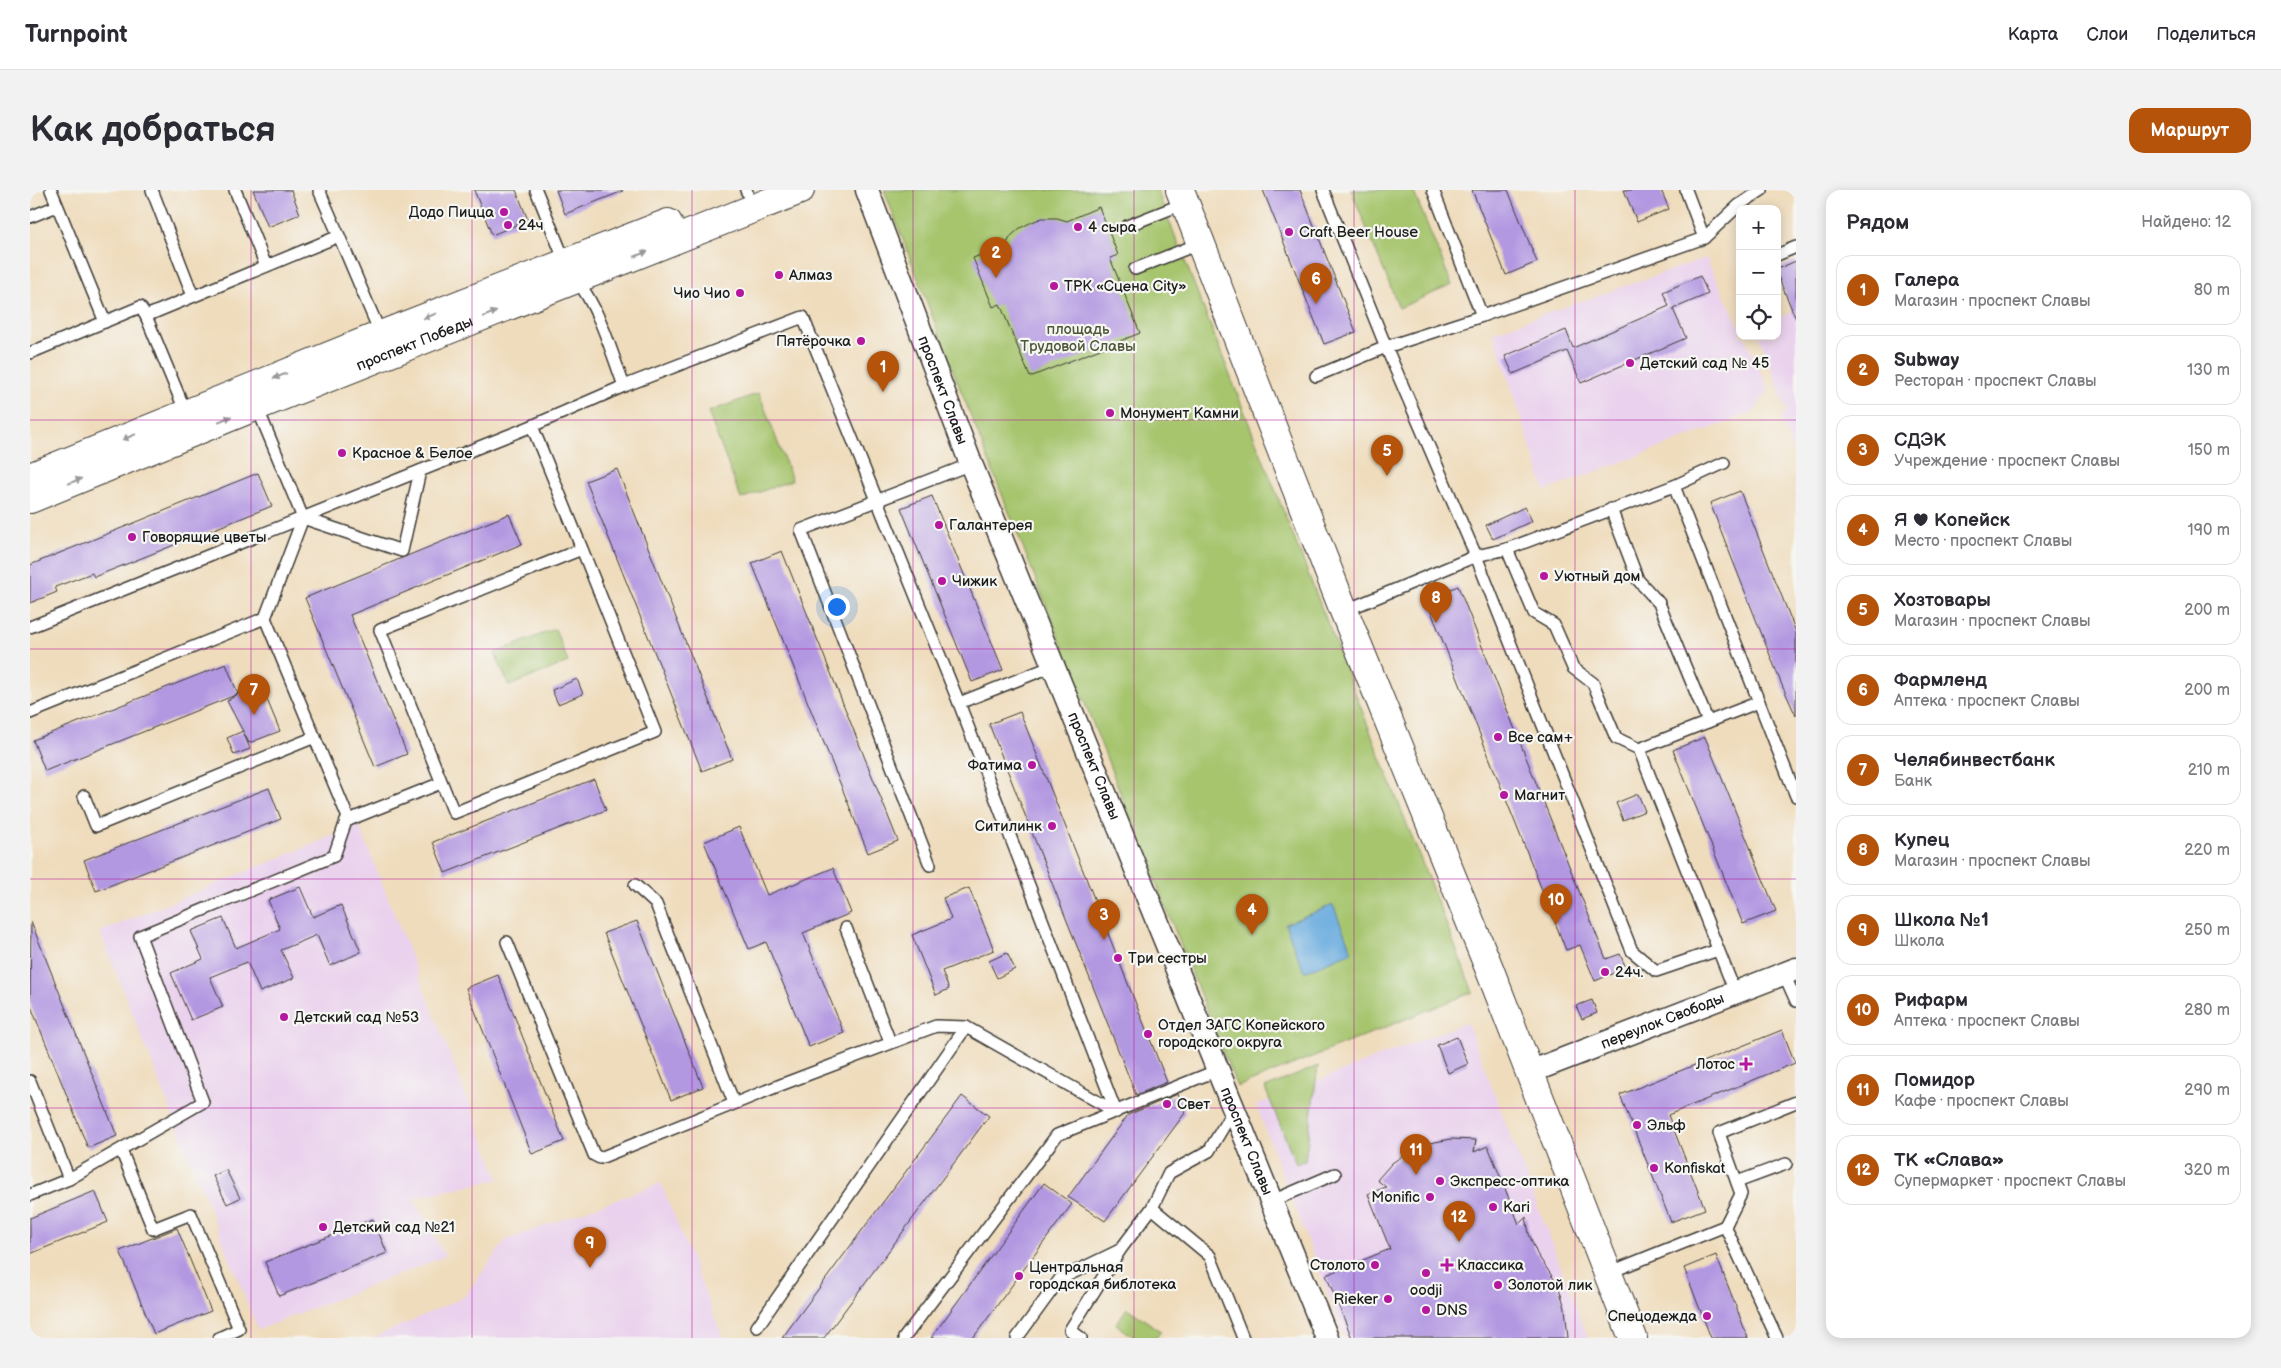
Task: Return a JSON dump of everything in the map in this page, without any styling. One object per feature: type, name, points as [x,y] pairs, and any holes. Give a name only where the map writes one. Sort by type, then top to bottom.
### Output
[{"type":"main road","name":"проспект Победы","points":[[30,477],[381,335],[571,271],[800,190]]},
{"type":"main road","name":"проспект Победы","points":[[30,499],[257,406],[571,271],[749,191]]},
{"type":"main road","points":[[1182,196],[1344,611],[1530,1072],[1633,1338]]},
{"type":"street","name":"проспект Славы","points":[[868,190],[971,464],[1327,1338]]},
{"type":"street","name":"переулок Свободы","points":[[1530,1072],[1790,971]]},
{"type":"lane","points":[[51,190],[105,322]]},
{"type":"lane","points":[[152,190],[193,296]]},
{"type":"lane","points":[[236,190],[266,266]]},
{"type":"lane","points":[[319,190],[381,335]]},
{"type":"lane","points":[[536,190],[571,271],[585,290],[599,321],[624,386]]},
{"type":"lane","points":[[1323,190],[1386,347],[1476,556],[1632,951],[1656,971],[1718,950]]},
{"type":"lane","points":[[1433,190],[1482,316]]},
{"type":"lane","points":[[1686,190],[1704,238]]},
{"type":"lane","points":[[1743,205],[1762,190]]},
{"type":"lane","points":[[1128,226],[1182,196]]},
{"type":"lane","points":[[30,217],[57,206]]},
{"type":"lane","points":[[1316,376],[1386,347],[1482,316],[1704,238],[1736,210]]},
{"type":"lane","points":[[146,316],[339,236]]},
{"type":"lane","points":[[1135,268],[1201,243]]},
{"type":"lane","points":[[1781,253],[1796,247]]},
{"type":"lane","points":[[30,353],[140,307],[146,316],[186,413]]},
{"type":"lane","points":[[30,626],[532,426],[624,386],[803,317],[959,703],[1116,1112]]},
{"type":"lane","points":[[257,406],[303,518],[265,618],[349,820]]},
{"type":"lane","points":[[532,426],[582,550],[655,732],[454,813],[380,630],[582,550]]},
{"type":"lane","points":[[1344,611],[1476,556],[1507,549],[1674,486],[1724,463]]},
{"type":"lane","points":[[930,865],[801,530],[971,464]]},
{"type":"lane","points":[[303,518],[402,551],[420,471]]},
{"type":"lane","points":[[1674,486],[1796,796]]},
{"type":"lane","points":[[1611,509],[1638,580],[1659,603],[1708,722]]},
{"type":"lane","points":[[1507,549],[1534,613],[1554,625],[1573,668],[1593,683],[1616,738],[1639,749],[1735,992]]},
{"type":"lane","points":[[30,713],[265,618]]},
{"type":"lane","points":[[959,703],[1053,666]]},
{"type":"lane","points":[[1639,749],[1759,702]]},
{"type":"lane","points":[[84,796],[96,826],[314,737]]},
{"type":"lane","points":[[30,1195],[69,1179],[203,1102],[140,936],[334,856],[346,821],[442,783]]},
{"type":"lane","points":[[635,885],[656,904],[734,1103]]},
{"type":"lane","points":[[846,928],[890,1042]]},
{"type":"lane","points":[[507,942],[594,1155],[600,1158],[734,1103],[936,1026],[966,1027],[1116,1112]]},
{"type":"lane","points":[[1790,971],[1796,1001]]},
{"type":"lane","points":[[757,1328],[966,1027]]},
{"type":"lane","points":[[904,1338],[1057,1136],[1218,1070]]},
{"type":"lane","points":[[30,1080],[69,1179]]},
{"type":"lane","points":[[1608,1273],[1725,1226],[1741,1194],[1719,1133],[1796,1102]]},
{"type":"lane","points":[[1081,1338],[1070,1330],[1120,1250],[1152,1208],[1169,1173],[1209,1151],[1234,1109]]},
{"type":"lane","points":[[121,1150],[153,1230],[191,1214],[239,1329],[219,1338]]},
{"type":"lane","points":[[1737,1182],[1786,1164]]},
{"type":"lane","points":[[1272,1201],[1335,1174]]},
{"type":"lane","points":[[1152,1208],[1210,1256],[1243,1338]]},
{"type":"lane","points":[[1725,1226],[1777,1338]]},
{"type":"lane","points":[[1017,1338],[1060,1279],[1120,1250]]},
{"type":"shaded area","name":"Детский сад № 45","points":[[1706,258],[1736,320],[1736,340],[1746,340],[1769,389],[1754,412],[1545,491],[1493,332]]},
{"type":"shaded area","points":[[1796,311],[1796,457],[1781,419],[1787,411],[1760,340],[1781,340],[1781,317]]},
{"type":"shaded area","name":"Детский сад №53","points":[[359,825],[499,1179],[413,1198],[445,1256],[258,1330],[100,932]]},
{"type":"shaded area","points":[[1467,1022],[1588,1338],[1345,1338],[1256,1105]]},
{"type":"shaded area","points":[[661,1183],[723,1338],[373,1338],[464,1297],[506,1240]]},
{"type":"green space","name":"площадь Трудовой Славы","points":[[884,190],[1157,190],[1473,992],[1237,1087],[959,386]]},
{"type":"green space","points":[[1351,190],[1413,190],[1452,285],[1399,308]]},
{"type":"green space","points":[[759,393],[792,480],[741,499],[708,412]]},
{"type":"green space","points":[[555,629],[568,662],[509,686],[495,653]]},
{"type":"green space","points":[[1318,1066],[1305,1160],[1296,1164],[1265,1088]]},
{"type":"green space","points":[[1127,1308],[1161,1331],[1156,1338],[1135,1338],[1116,1324]]},
{"type":"water","points":[[1333,905],[1352,952],[1304,972],[1285,924]]},
{"type":"building","points":[[253,190],[291,190],[300,214],[268,227]]},
{"type":"building","points":[[474,190],[516,190],[528,220],[492,235]]},
{"type":"building","points":[[556,190],[622,190],[623,191],[565,214]]},
{"type":"building","points":[[1263,190],[1300,190],[1356,332],[1324,344]]},
{"type":"building","points":[[1472,190],[1508,190],[1537,262],[1506,275]]},
{"type":"building","points":[[1624,190],[1661,190],[1669,209],[1637,222]]},
{"type":"building","name":"ТРК «Сцена City»","points":[[1099,207],[1118,255],[1110,258],[1140,333],[1030,377],[1000,304],[993,307],[973,258],[1006,245],[1011,236],[1020,228],[1032,222],[1042,218],[1057,218],[1067,221]]},
{"type":"building","points":[[1796,261],[1796,319],[1781,283],[1781,267]]},
{"type":"building","points":[[1700,276],[1708,294],[1673,309],[1686,338],[1581,383],[1567,351],[1513,374],[1505,356],[1566,330],[1573,348],[1669,306],[1663,292]]},
{"type":"building","points":[[617,469],[732,759],[702,771],[586,481]]},
{"type":"building","points":[[258,473],[272,506],[94,577],[92,573],[55,587],[57,592],[30,603],[30,565]]},
{"type":"building","points":[[1740,491],[1796,632],[1796,716],[1781,683],[1710,503]]},
{"type":"building","points":[[932,496],[1003,670],[972,682],[901,508]]},
{"type":"building","points":[[1525,507],[1532,521],[1493,539],[1486,525]]},
{"type":"building","points":[[509,514],[522,544],[350,615],[407,754],[375,767],[305,598]]},
{"type":"building","points":[[782,551],[898,841],[868,853],[752,563]]},
{"type":"building","points":[[1458,586],[1606,959],[1620,954],[1626,968],[1595,981],[1580,945],[1566,950],[1426,599]]},
{"type":"building","points":[[226,664],[238,694],[45,771],[33,740]]},
{"type":"building","points":[[577,679],[583,694],[558,704],[552,690]]},
{"type":"building","points":[[259,680],[280,731],[249,743],[227,701]]},
{"type":"building","points":[[1020,712],[1167,1082],[1136,1095],[989,724]]},
{"type":"building","points":[[243,731],[250,749],[234,755],[227,738]]},
{"type":"building","points":[[1705,737],[1776,911],[1743,924],[1673,750]]},
{"type":"building","points":[[594,779],[606,810],[445,873],[433,842]]},
{"type":"building","points":[[269,788],[281,819],[96,891],[84,860]]},
{"type":"building","points":[[1638,794],[1645,811],[1623,820],[1616,803]]},
{"type":"building","points":[[739,827],[767,895],[833,868],[851,913],[803,933],[844,1033],[809,1047],[766,942],[749,949],[704,842]]},
{"type":"building","points":[[300,887],[313,917],[341,905],[361,952],[330,966],[317,935],[281,950],[294,978],[260,992],[247,962],[210,977],[223,1007],[191,1020],[171,973],[203,959],[191,931],[223,918],[236,948],[280,929],[268,900]]},
{"type":"building","points":[[969,888],[994,950],[942,971],[949,989],[936,995],[912,935],[951,919],[943,898]]},
{"type":"building","points":[[637,921],[703,1087],[671,1100],[604,933]]},
{"type":"building","points":[[31,922],[117,1136],[88,1148],[30,1004]]},
{"type":"building","points":[[1007,953],[1015,969],[997,978],[989,961]]},
{"type":"building","points":[[498,975],[564,1141],[532,1154],[466,988]]},
{"type":"building","points":[[1592,1000],[1597,1013],[1582,1019],[1576,1006]]},
{"type":"building","points":[[1782,1030],[1795,1063],[1668,1115],[1705,1209],[1671,1222],[1620,1095]]},
{"type":"building","points":[[1457,1037],[1468,1064],[1448,1073],[1437,1045]]},
{"type":"building","points":[[1178,1094],[1185,1113],[1105,1221],[1068,1197],[1128,1115]]},
{"type":"building","points":[[962,1096],[989,1116],[824,1338],[782,1338]]},
{"type":"building","points":[[1451,1139],[1476,1140],[1474,1152],[1488,1146],[1519,1224],[1526,1217],[1529,1234],[1537,1254],[1558,1285],[1565,1308],[1568,1338],[1352,1338],[1326,1275],[1390,1249],[1368,1194],[1386,1187],[1377,1180],[1392,1163],[1419,1145]]},
{"type":"building","points":[[226,1170],[240,1198],[227,1204],[213,1176]]},
{"type":"building","points":[[1044,1183],[1072,1204],[973,1338],[931,1338]]},
{"type":"building","points":[[95,1191],[108,1222],[30,1254],[30,1218]]},
{"type":"building","points":[[373,1219],[387,1253],[279,1296],[265,1262]]},
{"type":"building","points":[[177,1228],[211,1311],[154,1334],[120,1251]]},
{"type":"building","points":[[1716,1255],[1748,1338],[1711,1338],[1684,1268]]},
{"type":"place","name":"Додо Пицца","points":[[504,212]]},
{"type":"place","name":"24ч","points":[[508,225]]},
{"type":"place","name":"4 сыра","points":[[1078,227]]},
{"type":"place","name":"Craft Beer House","points":[[1289,232]]},
{"type":"place","name":"Алмаз","points":[[779,275]]},
{"type":"place","name":"Subway","points":[[996,278]]},
{"type":"place","name":"ТРК «Сцена City»","points":[[1054,286]]},
{"type":"place","name":"Чио Чио","points":[[740,293]]},
{"type":"place","name":"Фармленд","points":[[1316,304]]},
{"type":"place","name":"Пятёрочка","points":[[861,341]]},
{"type":"place","name":"Детский сад № 45","points":[[1630,363]]},
{"type":"place","name":"Галера","points":[[883,392]]},
{"type":"place","name":"Монумент Камни","points":[[1110,413]]},
{"type":"place","name":"Красное & Белое","points":[[342,453]]},
{"type":"place","name":"Хозтовары","points":[[1387,476]]},
{"type":"place","name":"Галантерея","points":[[939,525]]},
{"type":"place","name":"Говорящие цветы","points":[[132,537]]},
{"type":"place","name":"Уютный дом","points":[[1544,576]]},
{"type":"place","name":"Чижик","points":[[942,581]]},
{"type":"place","name":"Купец","points":[[1436,623]]},
{"type":"place","name":"Челябинвестбанк","points":[[254,715]]},
{"type":"place","name":"Все сам+","points":[[1498,737]]},
{"type":"place","name":"Фатима","points":[[1032,765]]},
{"type":"place","name":"Магнит","points":[[1504,795]]},
{"type":"place","name":"Ситилинк","points":[[1052,826]]},
{"type":"place","name":"Рифарм","points":[[1556,925]]},
{"type":"place","name":"Я ♥ Копейск","points":[[1252,935]]},
{"type":"place","name":"СДЭК","points":[[1104,940]]},
{"type":"place","name":"Три сестры","points":[[1118,958]]},
{"type":"place","name":"24ч.","points":[[1605,972]]},
{"type":"place","name":"Детский сад №53","points":[[284,1017]]},
{"type":"place","name":"Отдел ЗАГС Копейского городского округа","points":[[1148,1034]]},
{"type":"place","name":"Лотос","points":[[1746,1064]]},
{"type":"place","name":"Свет","points":[[1167,1104]]},
{"type":"place","name":"Эльф","points":[[1637,1125]]},
{"type":"place","name":"Konfiskat","points":[[1654,1168]]},
{"type":"place","name":"Помидор","points":[[1416,1175]]},
{"type":"place","name":"Экспресс-оптика","points":[[1440,1181]]},
{"type":"place","name":"Monific","points":[[1430,1197]]},
{"type":"place","name":"Kari","points":[[1493,1207]]},
{"type":"place","name":"Детский сад №21","points":[[323,1227]]},
{"type":"place","name":"ТК «Слава»","points":[[1459,1242]]},
{"type":"place","name":"Столото","points":[[1375,1265]]},
{"type":"place","name":"Классика","points":[[1447,1265]]},
{"type":"place","name":"Школа №1","points":[[590,1268]]},
{"type":"place","name":"oodji","points":[[1426,1273]]},
{"type":"place","name":"Центральная городская библотека","points":[[1019,1276]]},
{"type":"place","name":"Золотой лик","points":[[1498,1285]]},
{"type":"place","name":"Rieker","points":[[1388,1299]]},
{"type":"place","name":"DNS","points":[[1426,1310]]},
{"type":"place","name":"Спецодежда","points":[[1707,1316]]}]
